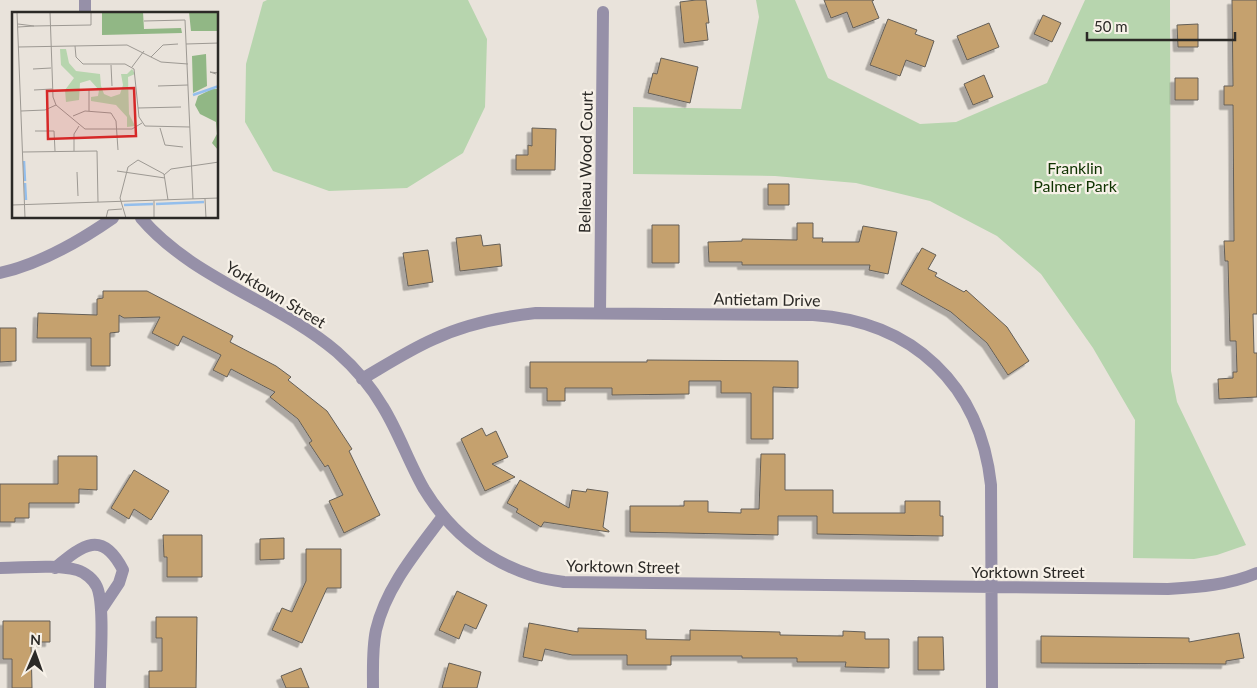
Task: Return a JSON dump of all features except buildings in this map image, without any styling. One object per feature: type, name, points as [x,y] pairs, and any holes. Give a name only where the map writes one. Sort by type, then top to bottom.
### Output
[{"type":"street","name":"Belleau Wood Court","points":[[600,313],[603,12]]},
{"type":"street","points":[[0,273],[48,256],[112,219]]},
{"type":"street","name":"Yorktown Street","points":[[142,219],[152,231],[173,249],[216,277],[307,329],[338,353],[362,378],[383,407],[424,488],[443,516],[470,544],[498,562],[532,576],[564,582],[1159,589],[1200,587],[1235,580],[1257,572]]},
{"type":"street","name":"Antietam Drive","points":[[362,378],[432,340],[479,323],[510,316],[536,314],[833,316],[877,327],[900,338],[917,349],[938,367],[955,386],[972,414],[989,465],[991,485],[990,587],[992,688]]},
{"type":"street","points":[[373,688],[376,631],[382,609],[392,588],[443,516]]},
{"type":"street","points":[[55,568],[73,553],[89,544],[104,546],[116,557],[123,570],[119,583],[101,610]]},
{"type":"street","points":[[0,568],[79,570],[90,578],[98,588],[101,610],[100,688]]},
{"type":"green space","points":[[267,0],[468,0],[487,39],[485,107],[463,153],[407,188],[329,191],[273,171],[245,122],[246,64],[263,2]]},
{"type":"green space","name":"Franklin Palmer Park","points":[[756,0],[795,0],[828,78],[920,124],[956,122],[1047,83],[1085,0],[1170,0],[1171,371],[1177,402],[1246,545],[1217,555],[1194,559],[1133,558],[1135,420],[1093,348],[1041,274],[997,236],[930,201],[856,183],[775,176],[633,174],[633,107],[741,109],[759,17]]}]
